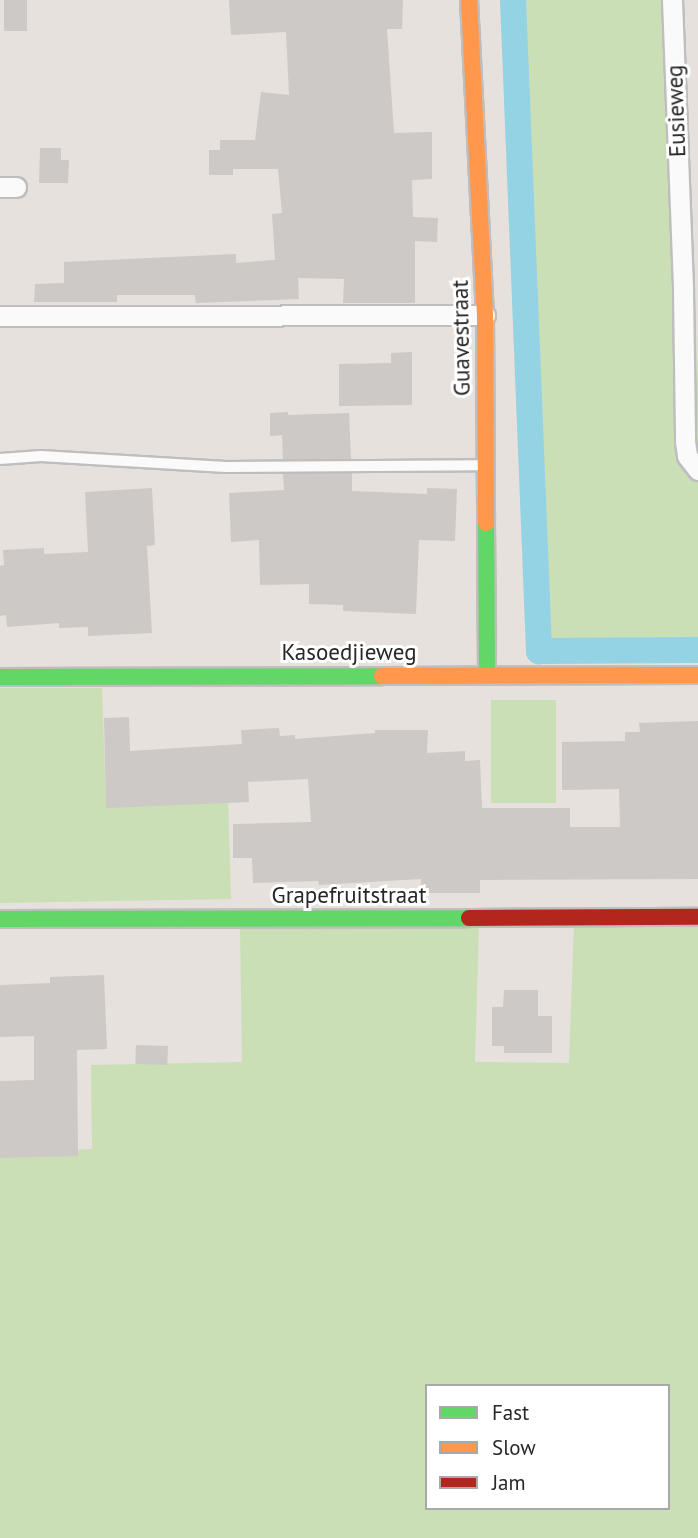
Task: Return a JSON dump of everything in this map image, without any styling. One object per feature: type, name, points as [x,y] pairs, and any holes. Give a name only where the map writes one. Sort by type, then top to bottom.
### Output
[{"type":"street","name":"Guavestraat","points":[[469,0],[485,315],[487,674]]},
{"type":"street","name":"Eusieweg","points":[[672,0],[683,291],[685,441],[687,456],[698,470]]},
{"type":"street","points":[[0,316],[485,315]]},
{"type":"street","name":"Kasoedjieweg","points":[[0,677],[698,675]]},
{"type":"street","name":"Grapefruitstraat","points":[[0,919],[698,917]]},
{"type":"lane","points":[[0,459],[41,456],[226,467],[486,466]]},
{"type":"green space","points":[[513,0],[683,0],[698,382],[698,650],[539,651]]},
{"type":"green space","points":[[0,688],[102,688],[106,801],[228,798],[231,899],[0,903]]},
{"type":"green space","points":[[491,700],[556,700],[556,803],[491,803]]},
{"type":"green space","points":[[574,922],[698,922],[698,1538],[0,1538],[0,1153],[92,1149],[91,1065],[242,1062],[240,927],[479,923],[475,1062],[569,1063]]},
{"type":"building","points":[[4,0],[27,0],[27,31],[4,31]]},
{"type":"building","points":[[229,0],[403,0],[402,29],[387,29],[394,133],[432,132],[432,179],[412,180],[413,217],[438,218],[437,242],[415,241],[415,303],[343,303],[344,279],[298,278],[299,299],[196,303],[195,295],[117,295],[117,302],[34,302],[35,284],[64,283],[64,262],[236,254],[236,263],[275,260],[272,214],[282,213],[278,169],[233,169],[233,175],[209,175],[209,150],[220,150],[220,140],[255,140],[261,92],[289,95],[286,32],[231,35]]},
{"type":"building","points":[[40,148],[61,148],[61,160],[69,160],[68,183],[39,183]]},
{"type":"building","points":[[412,352],[412,405],[339,406],[339,364],[391,363],[391,353]]},
{"type":"building","points":[[288,412],[288,415],[349,413],[351,459],[283,459],[282,435],[270,436],[270,413]]},
{"type":"building","points":[[352,473],[352,491],[427,494],[427,488],[457,489],[455,541],[419,540],[416,614],[343,611],[343,605],[309,604],[309,584],[260,585],[259,540],[231,542],[229,493],[284,490],[283,474]]},
{"type":"building","points":[[152,488],[155,545],[147,546],[152,633],[88,636],[88,627],[59,628],[59,623],[7,627],[6,615],[0,616],[0,566],[4,565],[3,550],[44,548],[44,554],[88,552],[85,492]]},
{"type":"building","points":[[129,717],[130,751],[242,744],[241,730],[279,728],[280,736],[295,735],[295,739],[375,733],[375,730],[428,730],[427,753],[465,751],[465,761],[480,760],[482,808],[570,808],[570,827],[620,827],[619,789],[562,790],[562,742],[625,741],[625,732],[640,732],[639,723],[698,721],[698,879],[480,880],[480,893],[421,893],[421,879],[319,885],[318,881],[253,883],[252,858],[233,858],[233,824],[311,822],[308,779],[248,782],[249,802],[106,808],[104,718]]},
{"type":"building","points":[[104,975],[107,1049],[77,1050],[78,1156],[0,1158],[0,1081],[34,1080],[34,1036],[0,1037],[0,985],[50,983],[50,977]]},
{"type":"building","points":[[504,990],[538,990],[538,1016],[552,1016],[552,1053],[504,1053],[504,1046],[492,1046],[492,1007],[503,1007]]},
{"type":"building","points":[[136,1045],[168,1046],[167,1065],[135,1064]]},
{"type":"waterway","points":[[513,0],[539,651],[698,650]]},
{"type":"traffic: fast","points":[[486,523],[487,674]]},
{"type":"traffic: fast","points":[[0,677],[382,676]]},
{"type":"traffic: fast","points":[[0,919],[469,918]]},
{"type":"traffic: slow","points":[[469,0],[485,315],[486,523]]},
{"type":"traffic: slow","points":[[382,676],[698,675]]},
{"type":"traffic: jam","points":[[469,918],[698,917]]}]
